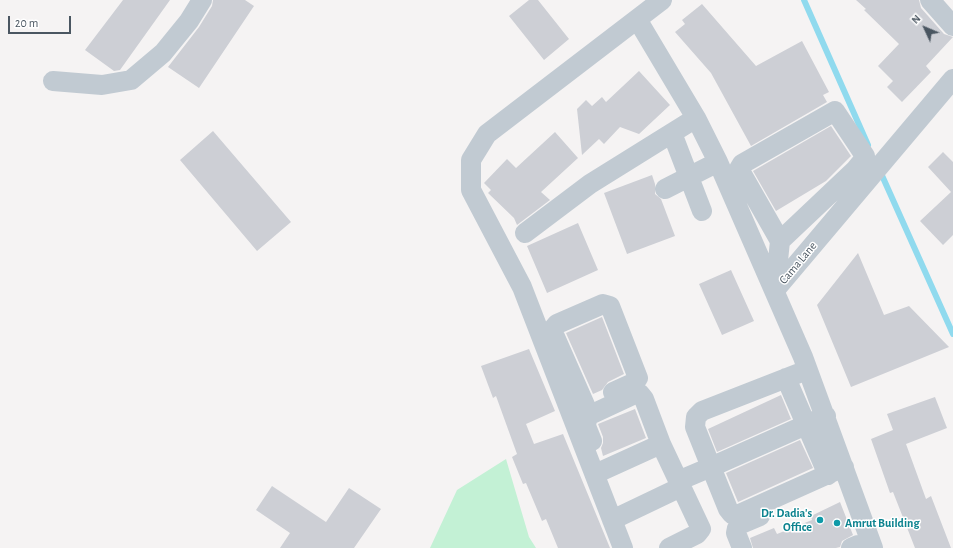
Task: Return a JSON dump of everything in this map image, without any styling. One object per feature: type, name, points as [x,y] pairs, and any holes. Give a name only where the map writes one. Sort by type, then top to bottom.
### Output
[{"type":"street","points":[[53,81],[102,85],[131,80],[163,53],[189,21],[202,0]]},
{"type":"street","points":[[578,408],[522,287],[471,190],[472,160],[487,134],[662,0]]},
{"type":"street","points":[[930,0],[953,26]]},
{"type":"street","points":[[637,19],[696,118],[718,162],[775,290]]},
{"type":"street","name":"Cama Lane","points":[[862,545],[840,474],[826,416],[775,290],[953,79]]},
{"type":"street","points":[[775,290],[780,242],[740,171],[740,165],[835,111],[864,156],[864,159],[855,170],[780,242]]},
{"type":"street","points":[[525,233],[590,184],[696,118]]},
{"type":"street","points":[[672,133],[702,212]]},
{"type":"street","points":[[665,189],[718,162]]},
{"type":"street","points":[[578,408],[635,382],[638,378],[610,306],[607,304],[603,304],[557,324],[552,330],[578,408],[600,472],[618,517],[638,548]]},
{"type":"street","points":[[807,370],[702,411],[696,417],[695,427],[728,509],[732,514],[737,514],[840,474]]},
{"type":"street","points":[[786,378],[806,425],[840,474]]},
{"type":"street","points":[[600,472],[586,426],[587,419],[590,415],[636,394],[640,394],[644,399],[661,444],[701,529],[697,534],[669,548]]},
{"type":"street","points":[[618,517],[711,468],[826,416]]},
{"type":"street","points":[[600,472],[661,444]]},
{"type":"street","points":[[742,548],[736,533],[737,528],[742,524],[840,474]]},
{"type":"street","points":[[618,517],[623,548]]},
{"type":"green space","points":[[506,459],[529,537],[536,548],[430,548],[457,490]]},
{"type":"building","points":[[123,0],[170,0],[120,70],[114,71],[85,50]]},
{"type":"building","points":[[213,0],[245,0],[254,6],[199,88],[168,67],[199,27],[212,6]]},
{"type":"building","points":[[529,0],[538,0],[569,39],[544,60],[509,16]]},
{"type":"building","points":[[856,0],[919,0],[921,8],[944,34],[953,37],[926,66],[931,72],[902,102],[887,87],[893,81],[878,66],[899,44],[864,10],[866,9]]},
{"type":"building","points":[[702,4],[756,66],[802,41],[829,92],[823,95],[827,102],[751,146],[711,73],[675,32],[685,24],[682,20]]},
{"type":"building","points":[[639,71],[670,105],[639,134],[620,127],[604,144],[599,139],[582,155],[577,109],[586,100],[592,106],[602,97],[606,102]]},
{"type":"building","points":[[831,126],[851,156],[826,181],[776,211],[753,171]]},
{"type":"building","points":[[213,131],[291,222],[257,251],[180,160]]},
{"type":"building","points":[[555,132],[578,158],[541,192],[550,200],[517,225],[514,218],[488,193],[491,190],[484,183],[507,159],[516,168]]},
{"type":"building","points":[[943,152],[953,162],[953,235],[943,245],[920,221],[951,192],[928,167]]},
{"type":"building","points":[[652,175],[655,184],[655,194],[661,199],[675,236],[627,254],[604,193]]},
{"type":"building","points":[[578,223],[598,270],[547,293],[527,246]]},
{"type":"building","points":[[858,253],[884,315],[909,306],[949,347],[851,387],[817,305]]},
{"type":"building","points":[[731,270],[754,321],[722,335],[699,284]]},
{"type":"building","points":[[602,317],[624,374],[608,382],[602,390],[593,394],[566,333]]},
{"type":"building","points":[[529,349],[555,411],[526,424],[534,444],[563,434],[610,548],[558,548],[546,519],[542,521],[526,483],[523,484],[512,457],[517,454],[496,396],[493,398],[481,366]]},
{"type":"building","points":[[781,395],[791,419],[717,452],[708,429]]},
{"type":"building","points":[[935,397],[947,428],[906,444],[926,499],[931,496],[951,548],[915,548],[893,492],[890,493],[871,439],[893,430],[887,414]]},
{"type":"building","points":[[635,409],[646,438],[603,456],[601,448],[603,437],[598,424]]},
{"type":"building","points":[[800,440],[813,468],[738,502],[726,473]]},
{"type":"building","points":[[272,486],[326,522],[349,488],[381,509],[354,548],[280,548],[290,533],[256,510]]},
{"type":"building","name":"Amrut Building","points":[[840,502],[853,535],[842,541],[840,547],[753,548],[750,538],[774,528],[777,534],[812,520],[811,516]]},
{"type":"waterway","points":[[804,0],[868,145]]},
{"type":"waterway","points":[[880,171],[953,334]]},
{"type":"place","name":"Dr. Dadia's Office","points":[[820,520]]},
{"type":"place","name":"Amrut Building","points":[[837,523]]}]
